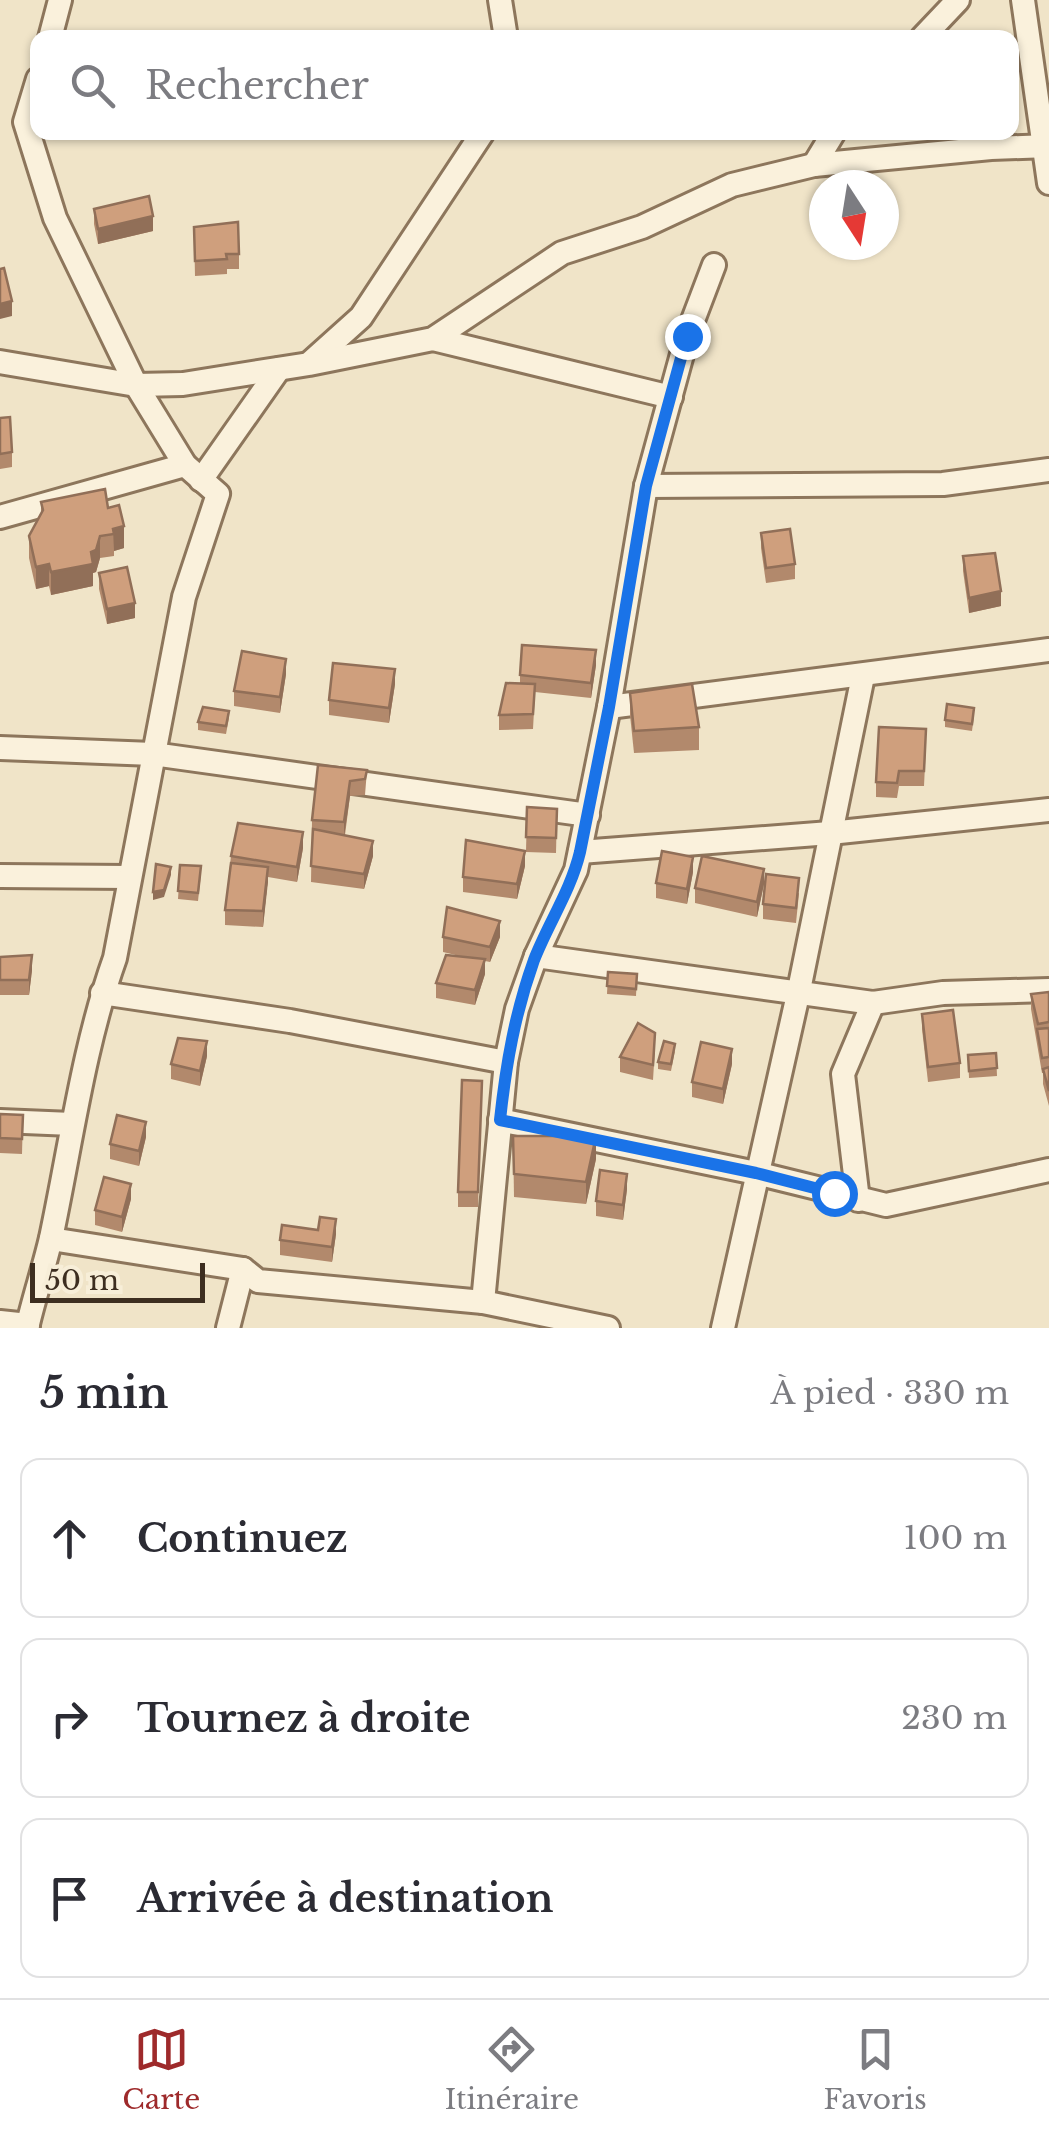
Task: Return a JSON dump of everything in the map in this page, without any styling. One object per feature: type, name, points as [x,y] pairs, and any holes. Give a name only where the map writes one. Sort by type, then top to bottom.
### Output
[{"type":"street","points":[[52,30],[60,0]]},
{"type":"street","points":[[500,0],[505,30]]},
{"type":"street","points":[[930,30],[958,0]]},
{"type":"street","points":[[1023,0],[1049,183]]},
{"type":"street","points":[[30,105],[25,122],[30,138]]},
{"type":"street","points":[[0,1322],[28,1326],[51,1239],[72,1124],[102,993],[115,958],[184,597],[218,494],[193,473],[136,386],[55,218],[31,140]]},
{"type":"street","points":[[309,364],[361,317],[478,140]]},
{"type":"street","points":[[814,165],[829,140]]},
{"type":"street","points":[[0,362],[136,386],[184,384],[432,339],[562,253],[642,227],[732,185],[814,165],[1045,146]]},
{"type":"street","points":[[484,1302],[506,1062],[517,1009],[536,956],[576,870],[609,707],[646,486],[687,336],[714,265]]},
{"type":"street","points":[[432,339],[671,397]]},
{"type":"street","points":[[0,518],[193,473],[279,369]]},
{"type":"street","points":[[646,486],[943,484],[1049,470]]},
{"type":"street","points":[[609,707],[1049,650]]},
{"type":"street","points":[[722,1328],[799,990],[863,676]]},
{"type":"street","points":[[0,748],[152,754],[588,815]]},
{"type":"street","points":[[580,852],[830,833],[1049,810]]},
{"type":"street","points":[[0,876],[130,877]]},
{"type":"street","points":[[536,956],[873,1003],[943,994],[1049,990]]},
{"type":"street","points":[[102,993],[290,1021],[506,1062]]},
{"type":"street","points":[[858,1200],[843,1074],[873,1003]]},
{"type":"street","points":[[500,1120],[756,1173],[886,1205],[1049,1170]]},
{"type":"street","points":[[0,1121],[72,1124]]},
{"type":"street","points":[[51,1239],[244,1269],[258,1281],[484,1302],[608,1328]]},
{"type":"street","points":[[228,1328],[244,1269]]},
{"type":"building","points":[[149,196],[153,216],[98,229],[94,209]]},
{"type":"building","points":[[238,222],[239,254],[226,254],[227,259],[195,261],[194,227]]},
{"type":"building","points":[[4,268],[12,301],[0,304],[0,269]]},
{"type":"building","points":[[10,417],[12,452],[0,454],[0,418]]},
{"type":"building","points":[[105,489],[108,508],[119,505],[124,526],[113,529],[114,534],[100,536],[96,550],[91,552],[93,564],[51,572],[49,564],[36,567],[29,536],[43,510],[41,502]]},
{"type":"building","points":[[790,529],[795,564],[766,568],[761,533]]},
{"type":"building","points":[[995,553],[1001,591],[969,598],[963,556]]},
{"type":"building","points":[[127,567],[135,603],[107,609],[99,573]]},
{"type":"building","points":[[522,645],[596,650],[591,683],[520,675]]},
{"type":"building","points":[[242,651],[286,659],[280,697],[234,691]]},
{"type":"building","points":[[333,663],[395,669],[389,708],[329,700]]},
{"type":"building","points":[[506,683],[535,684],[533,714],[499,715]]},
{"type":"building","points":[[692,684],[699,727],[634,731],[630,693]]},
{"type":"building","points":[[947,704],[974,708],[972,724],[945,720]]},
{"type":"building","points":[[203,707],[229,711],[226,726],[198,722]]},
{"type":"building","points":[[879,727],[926,729],[924,771],[899,771],[897,783],[876,782]]},
{"type":"building","points":[[318,765],[367,770],[365,779],[350,781],[344,822],[312,820]]},
{"type":"building","points":[[527,807],[557,809],[556,838],[526,837]]},
{"type":"building","points":[[238,823],[303,832],[297,867],[231,856]]},
{"type":"building","points":[[313,829],[373,841],[364,874],[311,866]]},
{"type":"building","points":[[466,840],[525,851],[517,884],[463,877]]},
{"type":"building","points":[[662,851],[693,857],[687,889],[656,883]]},
{"type":"building","points":[[702,856],[764,869],[757,902],[695,888]]},
{"type":"building","points":[[231,863],[268,867],[263,911],[225,910]]},
{"type":"building","points":[[156,864],[171,867],[164,890],[153,892]]},
{"type":"building","points":[[180,865],[201,866],[198,893],[178,891]]},
{"type":"building","points":[[766,874],[799,878],[796,908],[763,904]]},
{"type":"building","points":[[447,907],[500,921],[490,947],[443,937]]},
{"type":"building","points":[[32,955],[29,980],[0,980],[0,957]]},
{"type":"building","points":[[446,955],[485,959],[475,990],[436,983]]},
{"type":"building","points":[[608,972],[637,974],[636,989],[607,986]]},
{"type":"building","points":[[1049,992],[1049,1022],[1038,1024],[1031,994]]},
{"type":"building","points":[[953,1010],[960,1063],[928,1067],[922,1014]]},
{"type":"building","points":[[638,1023],[655,1033],[653,1065],[620,1057]]},
{"type":"building","points":[[1049,1028],[1049,1057],[1042,1058],[1037,1029]]},
{"type":"building","points":[[178,1038],[207,1041],[200,1071],[171,1064]]},
{"type":"building","points":[[664,1041],[675,1044],[671,1064],[658,1062]]},
{"type":"building","points":[[701,1042],[732,1049],[723,1089],[692,1082]]},
{"type":"building","points":[[996,1053],[997,1068],[969,1071],[968,1055]]},
{"type":"building","points":[[1049,1067],[1049,1091],[1043,1069]]},
{"type":"building","points":[[462,1080],[482,1081],[478,1192],[458,1192]]},
{"type":"building","points":[[0,1114],[23,1115],[22,1139],[0,1138]]},
{"type":"building","points":[[117,1115],[146,1122],[139,1151],[110,1144]]},
{"type":"building","points":[[513,1136],[596,1136],[586,1182],[514,1174]]},
{"type":"building","points":[[600,1170],[627,1174],[623,1205],[596,1201]]},
{"type":"building","points":[[104,1177],[131,1184],[122,1217],[95,1210]]},
{"type":"building","points":[[320,1217],[336,1219],[332,1247],[280,1240],[282,1225],[318,1230]]},
{"type":"route","points":[[687,336],[646,486],[609,707],[576,870],[536,956],[517,1009],[500,1120],[834,1193]]}]
